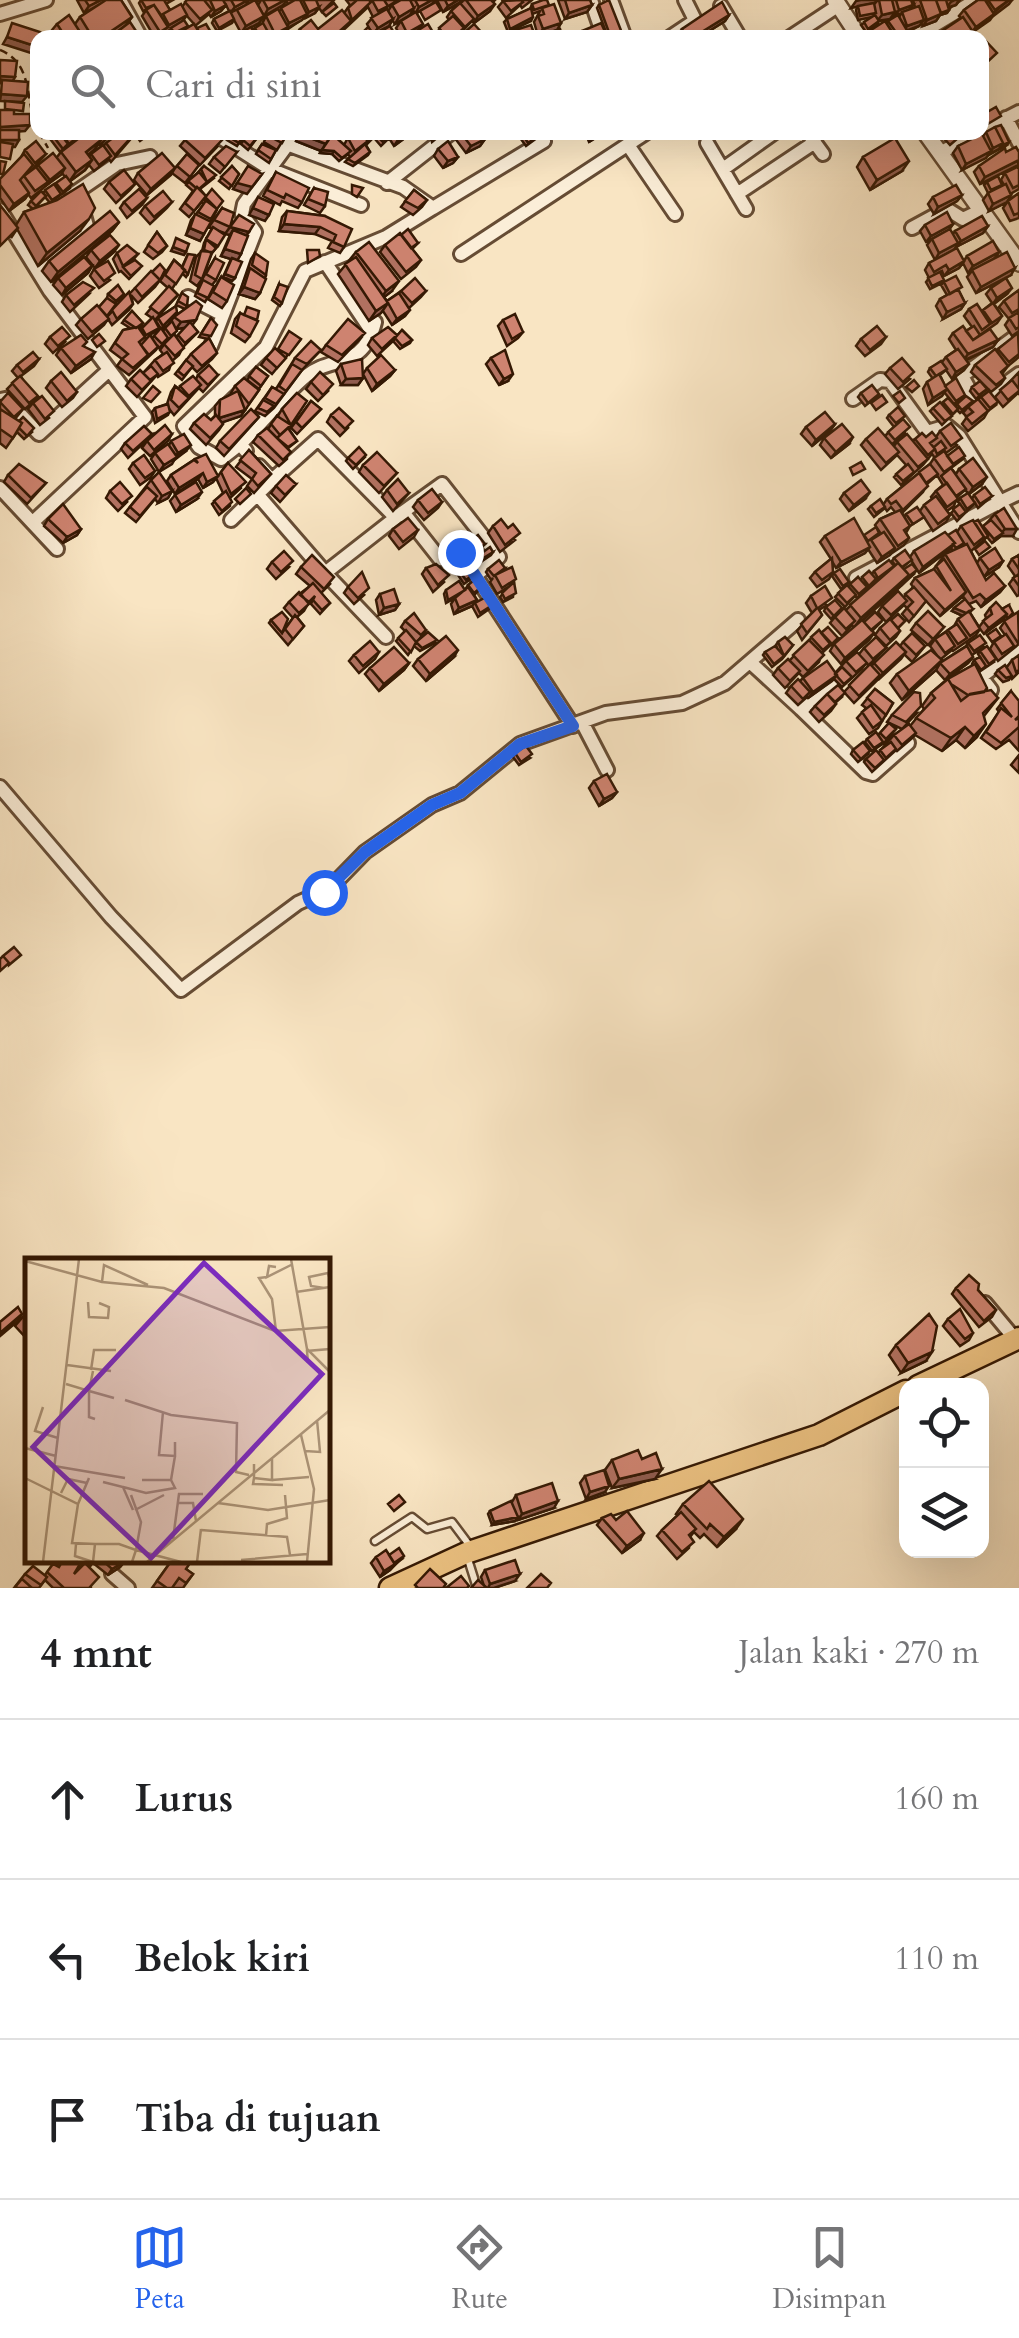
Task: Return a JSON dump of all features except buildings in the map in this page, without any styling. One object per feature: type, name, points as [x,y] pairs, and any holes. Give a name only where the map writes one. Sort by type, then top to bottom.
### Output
[{"type":"main road","points":[[934,1378],[1017,1338]]},
{"type":"main road","points":[[394,1587],[470,1552],[819,1435],[899,1395]]},
{"type":"street","points":[[0,14],[46,0]]},
{"type":"street","points":[[120,0],[137,30]]},
{"type":"street","points":[[591,0],[601,30]]},
{"type":"street","points":[[611,0],[622,30]]},
{"type":"street","points":[[684,0],[695,20]]},
{"type":"street","points":[[926,30],[976,0]]},
{"type":"street","points":[[681,30],[719,2],[735,30]]},
{"type":"street","points":[[800,30],[837,2],[855,30]]},
{"type":"street","points":[[989,127],[1013,115],[1019,143]]},
{"type":"street","points":[[225,140],[270,169],[362,206]]},
{"type":"street","points":[[211,346],[254,232],[242,210],[291,140]]},
{"type":"street","points":[[387,183],[442,140]]},
{"type":"street","points":[[461,254],[635,140]]},
{"type":"street","points":[[723,169],[765,140]]},
{"type":"street","points":[[931,140],[1019,263]]},
{"type":"street","points":[[940,152],[964,140]]},
{"type":"street","points":[[325,262],[374,327],[346,362],[308,374],[221,459],[199,447],[184,426],[260,355],[299,278],[325,262],[386,236],[544,141]]},
{"type":"street","points":[[707,143],[746,209]]},
{"type":"street","points":[[737,194],[815,143]]},
{"type":"street","points":[[287,144],[387,183],[433,208]]},
{"type":"street","points":[[628,145],[675,214]]},
{"type":"street","points":[[61,202],[116,164],[150,157]]},
{"type":"street","points":[[38,269],[87,226],[75,193]]},
{"type":"street","points":[[912,228],[947,208],[963,219],[982,210]]},
{"type":"street","points":[[0,210],[16,223],[38,269],[145,417],[33,522]]},
{"type":"street","points":[[188,297],[222,315]]},
{"type":"street","points":[[977,403],[962,376],[1019,334]]},
{"type":"street","points":[[0,400],[8,400],[39,434],[109,370]]},
{"type":"street","points":[[994,392],[1019,374]]},
{"type":"street","points":[[852,399],[880,380],[890,381],[927,432],[947,426],[959,436],[1019,532]]},
{"type":"street","points":[[231,520],[318,439],[440,559],[458,550],[607,770]]},
{"type":"street","points":[[240,444],[272,480]]},
{"type":"street","points":[[326,573],[442,484],[499,558],[476,575]]},
{"type":"street","points":[[0,488],[57,548]]},
{"type":"street","points":[[856,578],[1019,493]]},
{"type":"street","points":[[258,494],[386,637]]},
{"type":"street","points":[[0,787],[111,917],[181,990],[298,903],[330,890],[365,852],[432,805],[460,793],[520,744],[622,710],[672,707],[725,683],[798,620]]},
{"type":"street","points":[[991,690],[981,677],[1019,648]]},
{"type":"street","points":[[751,663],[866,772],[873,774],[908,743]]},
{"type":"street","points":[[801,709],[832,686]]},
{"type":"street","points":[[978,1295],[1017,1338]]},
{"type":"street","points":[[112,1574],[128,1588]]},
{"type":"lane","points":[[376,1540],[409,1517],[427,1529],[452,1522],[470,1552],[477,1588]]},
{"type":"path","points":[[0,50],[14,58],[29,84],[30,114]]},
{"type":"path","points":[[43,140],[48,148]]},
{"type":"route","points":[[324,892],[365,852],[432,805],[460,793],[508,752],[539,736],[573,726],[460,552]]}]
